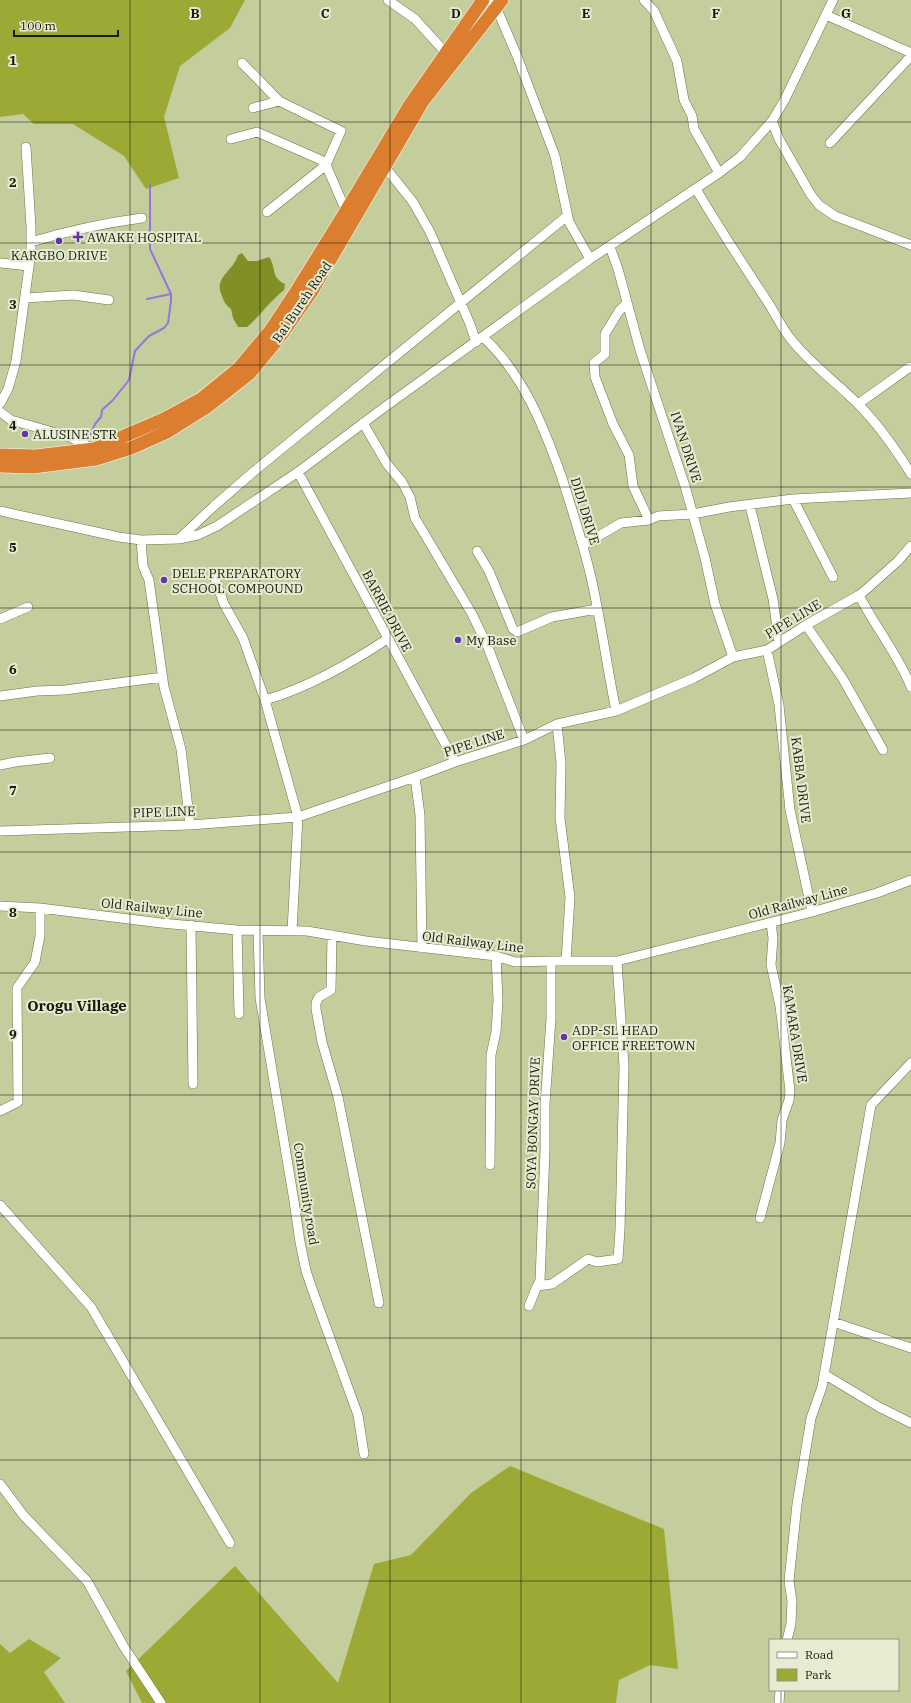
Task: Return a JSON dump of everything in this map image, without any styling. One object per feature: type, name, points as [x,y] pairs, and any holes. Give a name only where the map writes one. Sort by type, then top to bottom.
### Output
[{"type":"highway","name":"Bai Bureh Road","points":[[0,455],[36,456],[94,449],[171,416],[201,399],[239,368],[270,331],[346,211],[409,106],[445,52],[483,0]]},
{"type":"highway","name":"Bai Bureh Road","points":[[0,466],[33,467],[96,459],[131,448],[167,432],[207,407],[249,374],[282,334],[312,291],[423,101],[496,2]]},
{"type":"street","points":[[388,0],[415,19],[445,52]]},
{"type":"street","points":[[644,0],[654,11],[677,61],[684,100],[692,116],[694,129],[719,173]]},
{"type":"street","points":[[0,510],[119,537],[141,540],[179,539],[198,535],[217,526],[298,472],[363,423],[590,259],[696,189],[740,157],[772,121],[784,101],[833,0]]},
{"type":"street","points":[[496,2],[555,156],[569,222],[590,259]]},
{"type":"street","points":[[826,15],[911,54],[830,143]]},
{"type":"street","points":[[242,63],[279,101],[340,131],[326,165],[268,212]]},
{"type":"street","points":[[253,108],[279,101]]},
{"type":"street","points":[[772,121],[779,139],[811,195],[819,205],[835,216],[911,245]]},
{"type":"street","points":[[231,139],[257,132],[321,160],[326,165],[346,211]]},
{"type":"street","points":[[0,404],[8,389],[16,361],[29,266],[31,242],[26,147]]},
{"type":"street","points":[[385,167],[413,202],[430,232],[479,340]]},
{"type":"street","points":[[696,189],[726,240],[777,316],[789,338],[858,404],[896,448],[911,474]]},
{"type":"street","points":[[179,539],[212,507],[252,473],[567,216]]},
{"type":"street","points":[[31,242],[67,231],[142,218]]},
{"type":"street","name":"IVAN DRIVE","points":[[610,247],[618,269],[640,350],[685,486],[705,558],[715,604],[733,657]]},
{"type":"street","points":[[0,263],[29,266]]},
{"type":"street","points":[[25,298],[73,295],[109,300]]},
{"type":"street","points":[[627,303],[618,311],[605,334],[605,354],[594,364],[595,377],[613,424],[629,455],[633,486],[649,520]]},
{"type":"street","name":"DIDI DRIVE","points":[[479,340],[496,349],[519,379],[536,411],[558,469],[583,544],[616,711]]},
{"type":"street","points":[[858,404],[910,367]]},
{"type":"street","points":[[0,412],[11,420],[70,437],[94,449]]},
{"type":"street","points":[[363,423],[387,464],[402,482],[410,497],[414,518],[472,614],[487,645],[524,740]]},
{"type":"street","name":"BARRIE DRIVE","points":[[298,472],[454,762]]},
{"type":"street","points":[[583,544],[621,523],[649,520],[658,516],[693,514],[729,507],[750,506],[793,499],[864,494],[911,493]]},
{"type":"street","points":[[793,499],[833,577]]},
{"type":"street","points":[[750,506],[773,599],[779,642]]},
{"type":"street","points":[[141,540],[143,566],[149,580],[163,676],[181,749],[190,825]]},
{"type":"street","name":"PIPE LINE","points":[[0,831],[190,825],[298,817],[454,762],[524,740],[557,724],[616,711],[694,678],[733,657],[767,650],[806,625],[859,595],[898,561],[911,546]]},
{"type":"street","points":[[477,551],[489,571],[513,629],[517,632],[552,617],[597,609]]},
{"type":"street","points":[[214,573],[224,604],[243,638],[265,700],[298,817],[292,931]]},
{"type":"street","points":[[859,595],[867,611],[906,674],[911,687]]},
{"type":"street","points":[[0,619],[28,607]]},
{"type":"street","points":[[806,625],[843,679],[883,750]]},
{"type":"street","points":[[265,700],[277,697],[323,676],[362,656],[387,639]]},
{"type":"street","name":"KABBA DRIVE","points":[[767,650],[779,705],[790,810],[812,912]]},
{"type":"street","points":[[0,696],[37,691],[65,690],[163,676]]},
{"type":"street","points":[[557,724],[561,763],[560,818],[570,897],[566,961]]},
{"type":"street","points":[[0,765],[50,758]]},
{"type":"street","points":[[415,777],[420,816],[422,948]]},
{"type":"street","name":"Old Railway Line","points":[[0,906],[40,908],[162,923],[237,930],[307,931],[422,948],[443,949],[496,956],[515,962],[617,962],[812,912],[877,893],[911,880]]},
{"type":"street","points":[[0,1111],[18,1102],[17,988],[35,962],[40,936],[40,908]]},
{"type":"street","name":"KAMARA DRIVE","points":[[760,1218],[780,1143],[782,1120],[789,1100],[790,1091],[780,1006],[770,965],[773,938],[771,923]]},
{"type":"street","points":[[191,925],[193,1084]]},
{"type":"street","points":[[237,930],[238,1014]]},
{"type":"street","name":"Community road","points":[[258,931],[260,998],[300,1242],[306,1271],[358,1415],[364,1454]]},
{"type":"street","points":[[332,935],[331,990],[319,997],[316,1003],[316,1009],[322,1042],[338,1097],[379,1303]]},
{"type":"street","points":[[490,1165],[491,1055],[496,1032],[498,1000],[496,956]]},
{"type":"street","name":"SOYA BONGAY DRIVE","points":[[529,1306],[540,1281],[545,1150],[545,1104],[551,1020],[551,961]]},
{"type":"street","points":[[538,1286],[552,1284],[588,1259],[597,1262],[618,1258],[624,1066],[617,962]]},
{"type":"street","points":[[788,1639],[791,1624],[792,1601],[790,1581],[797,1504],[811,1418],[822,1388],[871,1105],[911,1063]]},
{"type":"street","points":[[0,1205],[91,1307],[230,1543]]},
{"type":"street","points":[[833,1322],[911,1348]]},
{"type":"street","points":[[824,1374],[879,1407],[911,1423]]},
{"type":"street","points":[[0,1484],[4,1496],[87,1581],[124,1647],[162,1703]]},
{"type":"street","points":[[779,1703],[780,1691]]},
{"type":"green space","points":[[0,0],[245,0],[230,28],[180,66],[164,117],[179,178],[146,189],[124,156],[73,124],[34,124],[23,114],[0,117]]},
{"type":"green space","points":[[242,253],[248,261],[257,261],[269,257],[273,265],[275,275],[285,284],[284,290],[247,327],[238,327],[233,318],[231,309],[224,302],[220,289],[222,279],[236,261],[238,255]]},
{"type":"green space","points":[[510,1466],[664,1529],[678,1669],[650,1665],[619,1680],[616,1703],[142,1703],[126,1671],[235,1566],[338,1683],[374,1564],[411,1555],[471,1493]]},
{"type":"green space","points":[[29,1639],[61,1658],[44,1672],[65,1703],[0,1703],[0,1644],[10,1653]]},
{"type":"waterway","points":[[96,440],[91,434],[95,424],[101,417],[102,410],[113,400],[129,380],[135,351],[149,336],[164,328],[168,323],[171,294],[150,249],[150,185]]},
{"type":"waterway","points":[[147,299],[171,294]]},
{"type":"place","name":"AWAKE HOSPITAL","points":[[78,237]]},
{"type":"place","name":"KARGBO DRIVE","points":[[59,241]]},
{"type":"place","name":"ALUSINE STR","points":[[25,434]]},
{"type":"place","name":"DELE PREPARATORY SCHOOL COMPOUND","points":[[164,580]]},
{"type":"place","name":"My Base","points":[[458,640]]},
{"type":"place","name":"ADP-SL HEAD OFFICE FREETOWN","points":[[564,1037]]},
{"type":"district","name":"Orogu Village","points":[[77,1005]]}]
